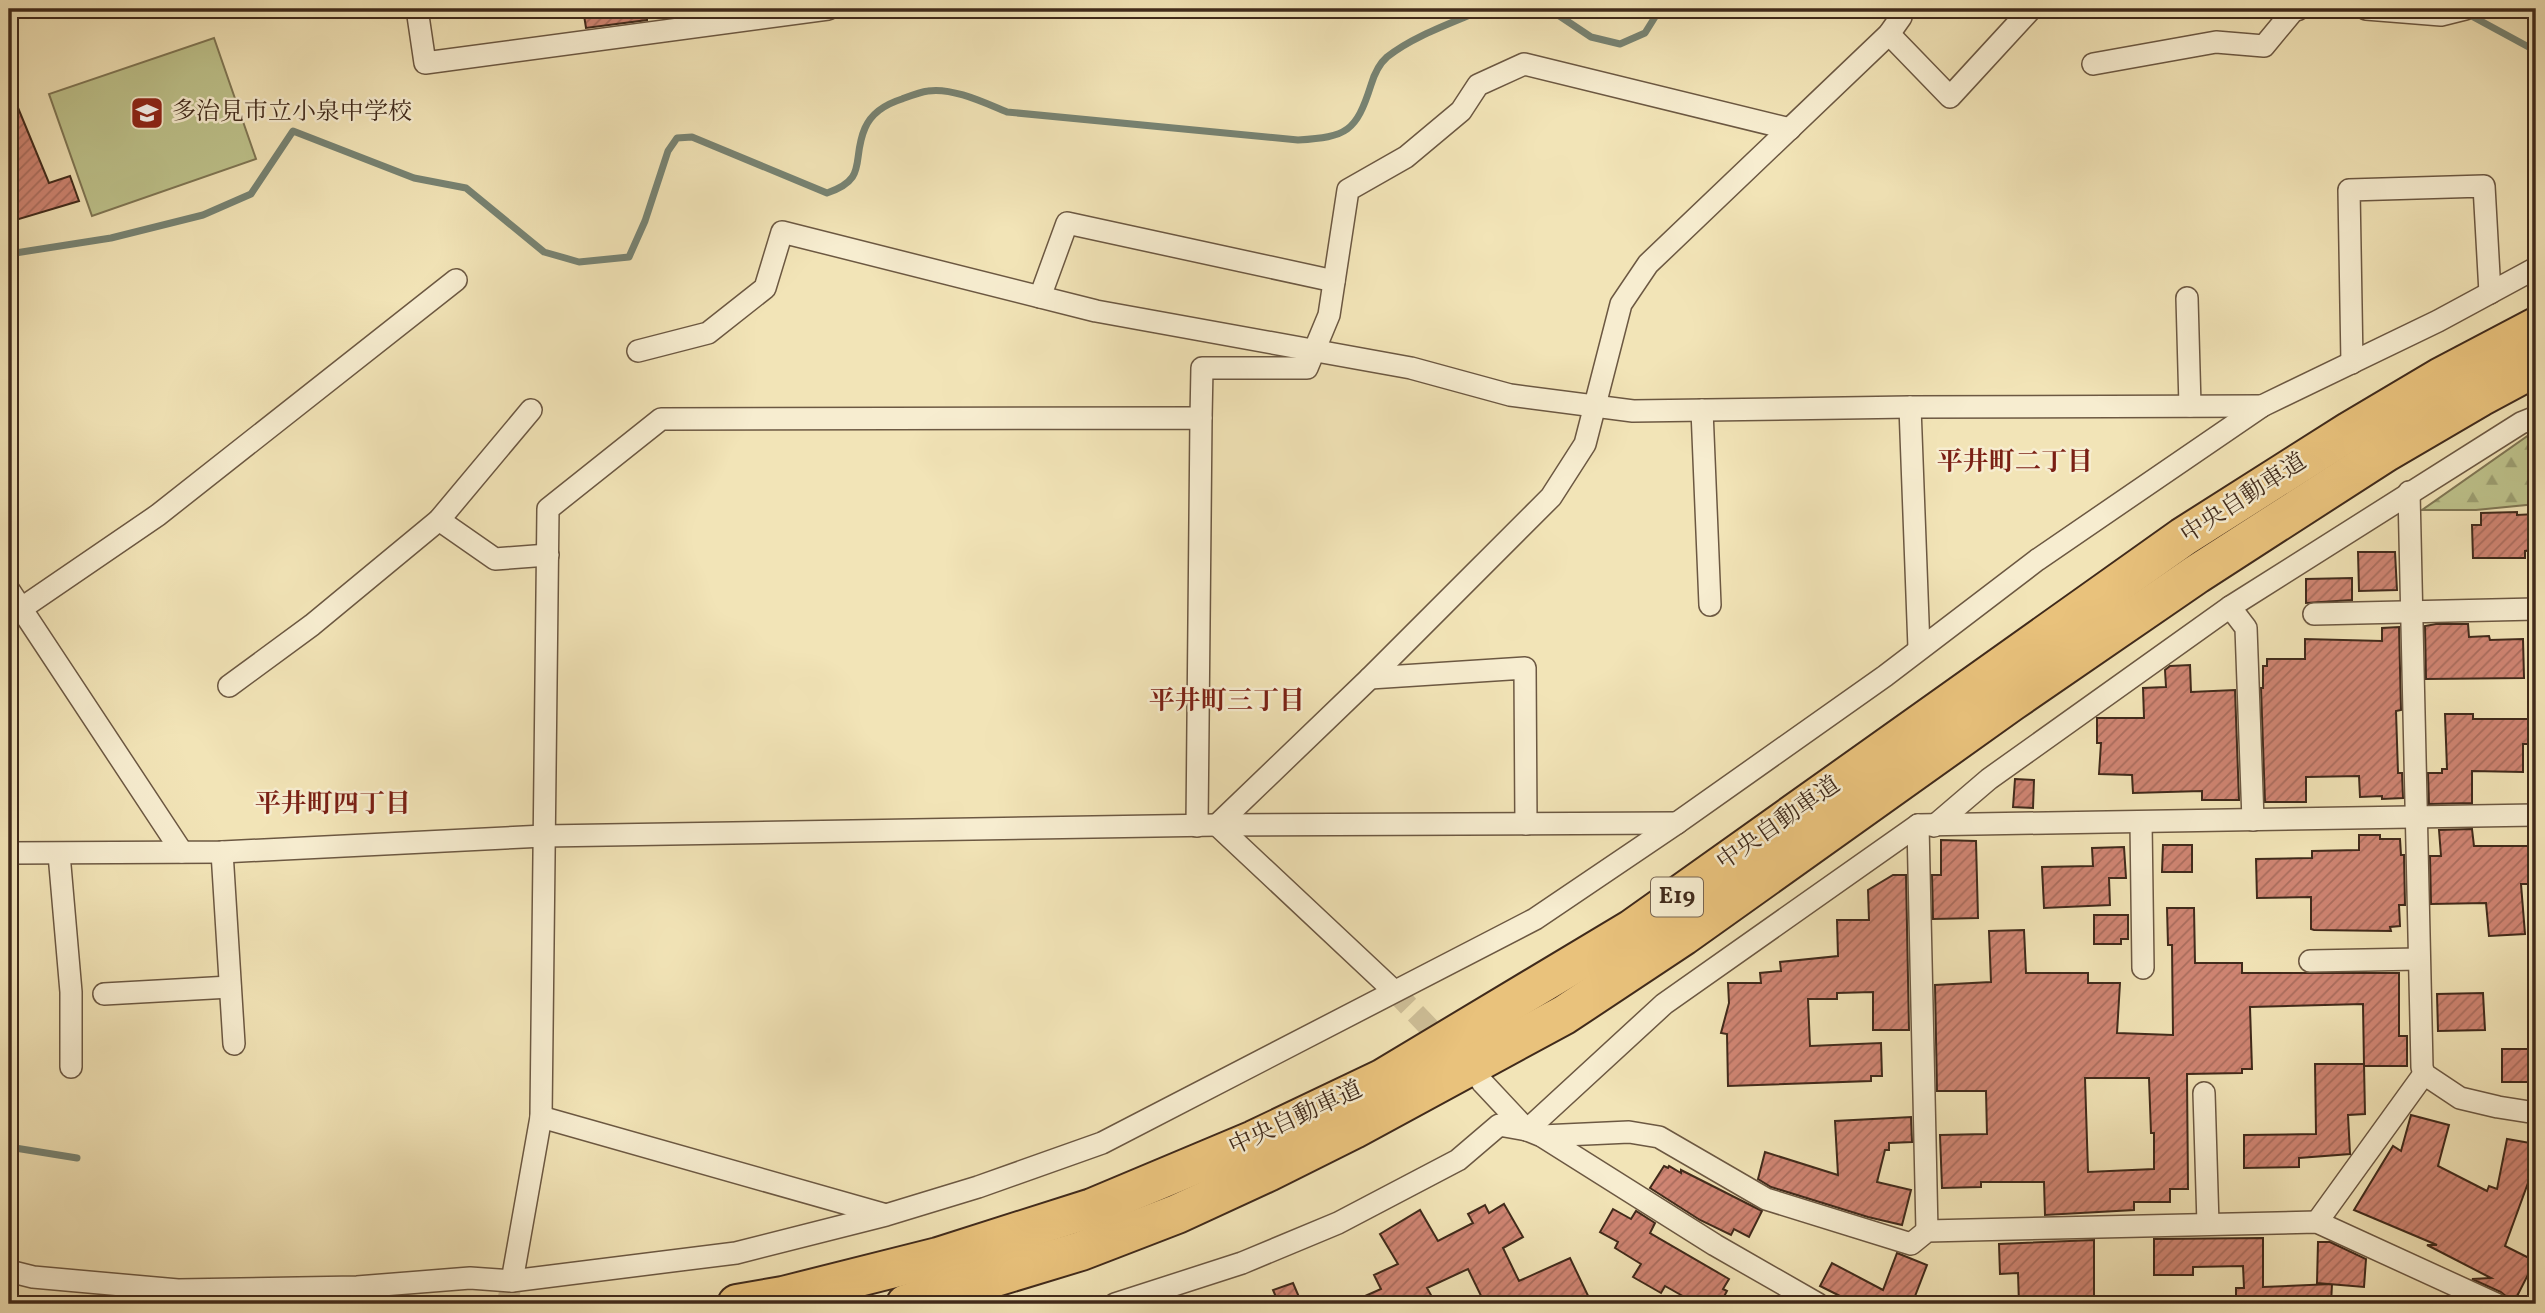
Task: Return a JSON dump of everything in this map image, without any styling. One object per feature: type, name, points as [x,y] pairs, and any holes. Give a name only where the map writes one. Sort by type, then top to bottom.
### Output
[{"type":"highway","name":"中央自動車道","points":[[737,1304],[783,1296],[938,1257],[1092,1208],[1254,1140],[1382,1079],[1632,929],[2183,537],[2441,377],[2536,327]]},
{"type":"highway","name":"中央自動車道","points":[[906,1304],[1081,1251],[1177,1214],[1354,1129],[1564,1015],[1683,936],[2011,702],[2197,574],[2386,452],[2536,368]]},
{"type":"street","points":[[417,9],[425,63],[828,9]]},
{"type":"street","points":[[1207,825],[1370,678],[1551,497],[1585,444],[1621,304],[1648,264],[1889,34],[1901,16],[1902,9]]},
{"type":"street","points":[[1889,34],[1950,97],[2031,9]]},
{"type":"street","points":[[2093,64],[2216,42],[2264,46],[2293,11],[2299,9]]},
{"type":"street","points":[[2366,9],[2441,15],[2465,9]]},
{"type":"street","points":[[1394,991],[1207,825],[1202,368],[1307,368],[1329,315],[1348,190],[1406,157],[1461,111],[1478,85],[1524,64],[1790,130]]},
{"type":"street","points":[[2352,363],[2349,190],[2484,186],[2490,293]]},
{"type":"street","points":[[1040,297],[1067,223],[1334,281]]},
{"type":"street","points":[[638,351],[708,333],[765,288],[782,232],[1096,311],[1410,368],[1510,395],[1633,411],[2262,406]]},
{"type":"street","points":[[9,1272],[33,1277],[178,1290],[357,1287],[470,1278],[512,1281],[736,1253],[886,1215],[978,1187],[1102,1143],[1535,919],[1677,823],[1885,676],[2037,560],[2262,406],[2438,321],[2536,268]]},
{"type":"street","points":[[22,608],[158,515],[456,280]]},
{"type":"street","points":[[2187,298],[2190,406]]},
{"type":"street","points":[[1910,407],[1919,648]]},
{"type":"street","points":[[229,686],[312,625],[439,520],[531,410]]},
{"type":"street","points":[[1702,410],[1710,605]]},
{"type":"street","points":[[1535,1133],[1664,1004],[1926,826],[2230,607],[2409,492],[2536,417]]},
{"type":"street","points":[[512,1281],[541,1117],[548,509],[661,419],[1201,418]]},
{"type":"street","points":[[2317,1222],[2424,1074],[2420,1018],[2409,492]]},
{"type":"street","points":[[439,520],[495,559],[548,555]]},
{"type":"street","points":[[9,590],[182,852]]},
{"type":"street","points":[[2230,607],[2246,628],[2253,820]]},
{"type":"street","points":[[2314,614],[2536,609]]},
{"type":"street","points":[[1370,678],[1525,668],[1526,824]]},
{"type":"street","points":[[1926,826],[2536,815]]},
{"type":"street","points":[[2141,822],[2143,968]]},
{"type":"street","points":[[9,853],[222,852],[544,836],[1207,825],[1677,823]]},
{"type":"street","points":[[1926,826],[1927,1231]]},
{"type":"street","points":[[222,852],[234,1044]]},
{"type":"street","points":[[59,854],[71,992],[71,1067]]},
{"type":"street","points":[[2309,961],[2419,959]]},
{"type":"street","points":[[104,994],[230,987]]},
{"type":"street","points":[[2424,1074],[2460,1098],[2536,1112]]},
{"type":"street","points":[[1482,1082],[1535,1133],[1715,1245],[1818,1304]]},
{"type":"street","points":[[2204,1093],[2208,1224]]},
{"type":"street","points":[[541,1117],[886,1215]]},
{"type":"street","points":[[1115,1304],[1242,1263],[1338,1223],[1458,1160],[1499,1125],[1535,1133],[1629,1132],[1659,1137],[1766,1199],[1911,1244],[1927,1231],[2317,1222],[2496,1304]]},
{"type":"green space","points":[[214,38],[256,159],[92,216],[49,94]]},
{"type":"green space","points":[[2536,430],[2536,504],[2476,510],[2422,510]]},
{"type":"building","points":[[583,9],[647,9],[647,20],[586,28]]},
{"type":"building","points":[[9,86],[49,183],[70,176],[79,201],[9,222]]},
{"type":"building","points":[[2517,512],[2517,515],[2536,514],[2536,550],[2525,551],[2525,558],[2473,558],[2472,525],[2481,525],[2481,513]]},
{"type":"building","points":[[2358,552],[2395,552],[2397,590],[2359,591]]},
{"type":"building","points":[[2352,578],[2352,600],[2306,603],[2306,579]]},
{"type":"building","points":[[2468,624],[2469,637],[2489,636],[2490,640],[2523,639],[2524,678],[2426,679],[2425,626]]},
{"type":"building","points":[[2399,627],[2401,710],[2396,711],[2398,773],[2402,773],[2403,798],[2360,797],[2359,776],[2306,777],[2306,802],[2265,802],[2261,688],[2263,666],[2267,666],[2267,659],[2305,659],[2305,639],[2382,641],[2382,628]]},
{"type":"building","points":[[2190,665],[2191,692],[2235,690],[2239,800],[2202,800],[2202,791],[2133,793],[2132,775],[2099,774],[2101,743],[2097,743],[2097,718],[2144,718],[2143,688],[2166,687],[2165,670],[2170,666]]},
{"type":"building","points":[[2445,714],[2473,714],[2473,719],[2536,719],[2536,744],[2523,744],[2523,772],[2472,771],[2472,803],[2429,804],[2428,773],[2442,773],[2442,769],[2447,769]]},
{"type":"building","points":[[2015,779],[2034,780],[2033,808],[2013,807]]},
{"type":"building","points":[[2472,829],[2474,846],[2528,846],[2528,884],[2521,884],[2525,934],[2489,936],[2486,903],[2431,904],[2430,856],[2441,856],[2439,830]]},
{"type":"building","points":[[2359,835],[2400,839],[2401,855],[2404,855],[2405,905],[2399,905],[2400,926],[2390,927],[2391,931],[2314,930],[2311,929],[2311,897],[2257,898],[2256,859],[2312,858],[2312,851],[2359,850]]},
{"type":"building","points":[[1941,840],[1976,841],[1978,918],[1933,919],[1932,875],[1941,875]]},
{"type":"building","points":[[2163,845],[2192,845],[2192,872],[2162,872]]},
{"type":"building","points":[[2124,847],[2126,878],[2109,878],[2110,905],[2044,908],[2042,867],[2093,866],[2092,848]]},
{"type":"building","points":[[1893,875],[1906,875],[1909,1030],[1873,1030],[1873,992],[1837,993],[1837,999],[1808,999],[1810,1046],[1881,1043],[1882,1076],[1871,1076],[1871,1081],[1728,1086],[1727,1034],[1721,1033],[1729,1003],[1728,983],[1761,983],[1760,973],[1781,971],[1780,962],[1838,956],[1837,920],[1869,920],[1868,890]]},
{"type":"building","points":[[2167,908],[2194,908],[2195,963],[2242,963],[2242,973],[2399,973],[2399,1036],[2407,1036],[2407,1066],[2364,1066],[2363,1004],[2250,1007],[2252,1069],[2242,1069],[2242,1073],[2187,1074],[2188,1189],[2170,1189],[2170,1202],[2134,1202],[2134,1210],[2045,1215],[2044,1182],[1981,1182],[1981,1187],[1942,1188],[1940,1135],[1987,1134],[1986,1091],[1937,1091],[1935,985],[1991,982],[1989,931],[2024,930],[2026,973],[2088,973],[2088,983],[2120,983],[2117,1033],[2173,1035],[2172,945],[2168,945]],"holes":[[[2085,1078],[2149,1078],[2154,1169],[2088,1172]]]},
{"type":"building","points":[[2094,915],[2128,915],[2128,939],[2121,939],[2121,944],[2094,944]]},
{"type":"building","points":[[2483,993],[2485,1030],[2438,1031],[2437,994]]},
{"type":"building","points":[[2502,1049],[2536,1049],[2536,1082],[2502,1082]]},
{"type":"building","points":[[2315,1064],[2364,1064],[2365,1114],[2348,1115],[2350,1154],[2299,1158],[2299,1167],[2244,1168],[2244,1135],[2316,1134]]},
{"type":"building","points":[[2411,1115],[2449,1125],[2438,1166],[2487,1191],[2489,1186],[2497,1189],[2507,1139],[2536,1144],[2536,1161],[2505,1246],[2535,1261],[2513,1304],[2509,1304],[2507,1297],[2501,1292],[2472,1279],[2491,1278],[2427,1245],[2437,1245],[2354,1210],[2393,1146],[2401,1151]]},
{"type":"building","points":[[1911,1117],[1912,1142],[1889,1143],[1877,1182],[1911,1190],[1902,1225],[1771,1187],[1758,1179],[1765,1152],[1838,1175],[1835,1121]]},
{"type":"building","points":[[1664,1166],[1681,1173],[1681,1170],[1762,1211],[1749,1237],[1734,1229],[1731,1235],[1700,1220],[1650,1188]]},
{"type":"building","points":[[1504,1204],[1523,1237],[1503,1248],[1519,1281],[1570,1258],[1592,1304],[1485,1304],[1468,1269],[1427,1288],[1436,1304],[1347,1304],[1381,1289],[1374,1275],[1398,1264],[1380,1234],[1420,1210],[1438,1241],[1473,1223],[1468,1214],[1485,1205],[1489,1213]]},
{"type":"building","points":[[1613,1209],[1631,1219],[1636,1211],[1655,1223],[1650,1233],[1729,1279],[1723,1289],[1727,1291],[1720,1304],[1697,1304],[1665,1286],[1661,1293],[1633,1277],[1641,1264],[1615,1248],[1618,1242],[1600,1232]]},
{"type":"building","points":[[2263,1238],[2263,1287],[2332,1284],[2331,1304],[2236,1304],[2236,1288],[2244,1288],[2243,1266],[2193,1267],[2193,1275],[2154,1275],[2154,1239]]},
{"type":"building","points":[[2094,1240],[2094,1304],[2019,1304],[2018,1273],[2000,1274],[1999,1244]]},
{"type":"building","points":[[2318,1242],[2330,1242],[2366,1259],[2364,1287],[2317,1283]]},
{"type":"building","points":[[1897,1253],[1927,1265],[1912,1304],[1843,1304],[1846,1299],[1820,1286],[1832,1263],[1883,1290]]},
{"type":"building","points":[[1293,1283],[1302,1304],[1279,1304],[1273,1290]]},
{"type":"waterway","points":[[9,254],[111,238],[203,215],[251,194],[293,131],[414,178],[466,188],[544,252],[579,262],[629,257],[645,221],[668,151],[677,138],[692,137],[827,193],[840,188],[854,175],[861,139],[868,122],[876,113],[890,103],[928,91],[947,91],[1007,112],[1298,140],[1328,137],[1339,134],[1354,122],[1366,101],[1377,70],[1387,57],[1421,36],[1484,9]]},
{"type":"waterway","points":[[1549,9],[1591,37],[1620,44],[1645,33],[1660,9]]},
{"type":"waterway","points":[[2242,9],[2256,9]]},
{"type":"waterway","points":[[2466,13],[2536,51]]},
{"type":"waterway","points":[[9,1147],[77,1158]]},
{"type":"tunnel","points":[[1394,991],[1449,1048]]},
{"type":"tunnel","points":[[507,1304],[512,1281]]},
{"type":"place","name":"多治見市立小泉中学校","points":[[147,113]]},
{"type":"district","name":"平井町二丁目","points":[[2015,463]]},
{"type":"district","name":"平井町三丁目","points":[[1227,702]]},
{"type":"district","name":"平井町四丁目","points":[[333,805]]}]
